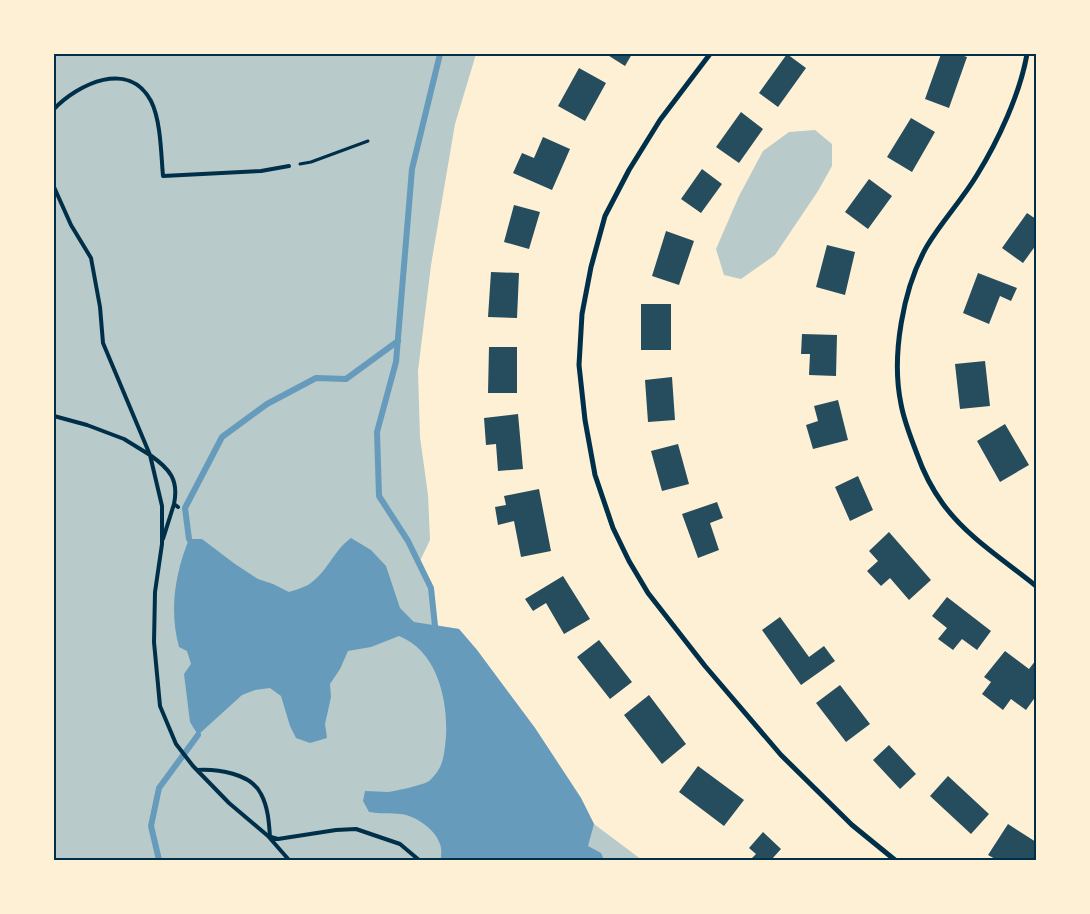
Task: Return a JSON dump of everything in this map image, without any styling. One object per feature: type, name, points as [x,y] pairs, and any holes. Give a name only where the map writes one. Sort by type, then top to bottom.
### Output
[{"type":"street","points":[[710,54],[660,120],[629,170],[605,216],[591,267],[582,314],[579,365],[585,420],[595,475],[613,528],[629,561],[648,593],[705,666],[781,755],[852,825],[895,860]]},
{"type":"street","points":[[1027,54],[1011,108],[997,140],[976,177],[946,216],[926,248],[908,291],[900,330],[897,368],[900,403],[910,438],[923,471],[942,503],[967,532],[1036,586]]},
{"type":"lane","points":[[54,109],[69,94],[101,79],[126,80],[133,82],[144,90],[152,102],[157,122],[163,176],[261,171],[289,166]]},
{"type":"lane","points":[[54,187],[71,225],[91,258],[100,307],[103,343],[150,455],[162,506],[162,544],[155,592],[154,642],[160,706],[176,744],[193,766],[229,803],[269,836],[289,860]]},
{"type":"lane","points":[[54,416],[124,438],[161,463],[173,479],[177,492],[176,506],[162,544]]},
{"type":"lane","points":[[197,770],[208,770],[236,776],[255,785],[261,794],[266,809],[269,836]]},
{"type":"lane","points":[[269,836],[278,839],[336,830],[356,829],[400,844],[419,860]]},
{"type":"path","points":[[311,162],[368,141]]},
{"type":"shaded area","points":[[54,54],[476,54],[455,124],[431,265],[418,371],[420,437],[428,495],[430,540],[419,563],[431,588],[435,625],[459,629],[535,728],[581,798],[594,824],[642,860],[54,860]]},
{"type":"shaded area","points":[[815,130],[832,144],[832,166],[818,191],[775,255],[741,279],[724,275],[716,249],[739,196],[763,151],[789,132]]},
{"type":"water","points":[[351,538],[371,550],[386,566],[400,608],[414,622],[459,629],[477,650],[535,728],[581,798],[594,824],[588,846],[601,853],[604,860],[441,860],[441,848],[438,838],[419,820],[401,814],[369,812],[363,801],[365,791],[388,792],[426,783],[438,771],[444,755],[446,737],[445,707],[438,678],[423,653],[412,643],[399,636],[371,647],[348,651],[340,669],[330,684],[331,697],[325,724],[327,738],[310,743],[296,738],[290,726],[281,696],[270,688],[255,690],[242,695],[198,735],[190,722],[184,674],[191,664],[187,651],[179,647],[174,619],[177,579],[189,539],[202,539],[258,579],[289,592],[308,585],[320,575]]},
{"type":"building","points":[[606,54],[632,54],[625,66]]},
{"type":"building","points":[[787,54],[806,68],[778,107],[759,93]]},
{"type":"building","points":[[941,54],[958,54],[967,57],[949,108],[925,99]]},
{"type":"building","points":[[579,68],[606,83],[585,121],[558,106]]},
{"type":"building","points":[[741,112],[763,129],[739,163],[716,147]]},
{"type":"building","points":[[911,118],[935,132],[912,172],[887,157]]},
{"type":"building","points":[[543,137],[570,149],[552,190],[513,173],[522,153],[534,158]]},
{"type":"building","points":[[702,169],[722,184],[701,213],[681,199]]},
{"type":"building","points":[[869,179],[892,196],[868,229],[845,212]]},
{"type":"building","points":[[514,205],[540,212],[529,249],[504,242]]},
{"type":"building","points":[[1027,213],[1036,219],[1036,245],[1023,263],[1002,248]]},
{"type":"building","points":[[666,231],[694,241],[679,285],[652,276]]},
{"type":"building","points":[[827,245],[855,252],[845,295],[816,287]]},
{"type":"building","points":[[491,272],[519,273],[517,318],[488,317]]},
{"type":"building","points":[[978,273],[1017,288],[1011,301],[1000,296],[989,324],[963,313]]},
{"type":"building","points":[[641,304],[671,304],[671,350],[641,350]]},
{"type":"building","points":[[802,334],[837,335],[836,376],[809,375],[810,354],[801,354]]},
{"type":"building","points":[[489,347],[517,347],[517,393],[488,393]]},
{"type":"building","points":[[985,361],[990,406],[960,409],[955,364]]},
{"type":"building","points":[[672,377],[675,420],[648,422],[645,380]]},
{"type":"building","points":[[838,400],[848,440],[813,449],[806,425],[818,421],[814,406]]},
{"type":"building","points":[[518,414],[523,469],[498,471],[496,444],[486,445],[484,418]]},
{"type":"building","points":[[1005,424],[1029,465],[1000,482],[977,441]]},
{"type":"building","points":[[678,444],[689,484],[662,491],[651,451]]},
{"type":"building","points":[[858,476],[873,510],[850,521],[835,487]]},
{"type":"building","points":[[539,489],[551,551],[521,557],[514,521],[498,525],[495,507],[506,505],[504,496]]},
{"type":"building","points":[[717,502],[723,518],[710,523],[719,550],[698,558],[682,514]]},
{"type":"building","points":[[889,532],[931,580],[909,600],[890,578],[881,586],[867,571],[878,561],[869,551]]},
{"type":"building","points":[[563,576],[590,619],[564,634],[546,603],[533,611],[525,599]]},
{"type":"building","points":[[947,597],[991,631],[977,650],[962,639],[953,650],[938,639],[947,628],[932,616]]},
{"type":"building","points":[[780,617],[809,657],[824,646],[835,661],[801,685],[762,630]]},
{"type":"building","points":[[599,640],[632,682],[610,699],[577,657]]},
{"type":"building","points":[[1005,651],[1029,669],[1036,660],[1036,696],[1026,710],[1011,699],[1003,710],[982,694],[991,682],[984,677]]},
{"type":"building","points":[[840,685],[870,724],[846,742],[816,703]]},
{"type":"building","points":[[649,695],[686,744],[662,764],[624,715]]},
{"type":"building","points":[[889,745],[916,774],[900,789],[873,760]]},
{"type":"building","points":[[698,766],[744,800],[724,826],[679,792]]},
{"type":"building","points":[[948,776],[989,814],[971,834],[930,796]]},
{"type":"building","points":[[1008,824],[1036,842],[1036,860],[997,860],[988,855]]},
{"type":"building","points":[[763,832],[781,849],[771,860],[750,860],[756,854],[749,848]]},
{"type":"waterway","points":[[435,626],[431,588],[408,541],[379,496],[377,432],[396,362],[412,169],[440,54]]},
{"type":"waterway","points":[[189,539],[185,508],[222,437],[267,404],[316,378],[346,379],[398,341]]},
{"type":"waterway","points":[[159,860],[151,826],[159,788],[198,735]]}]
